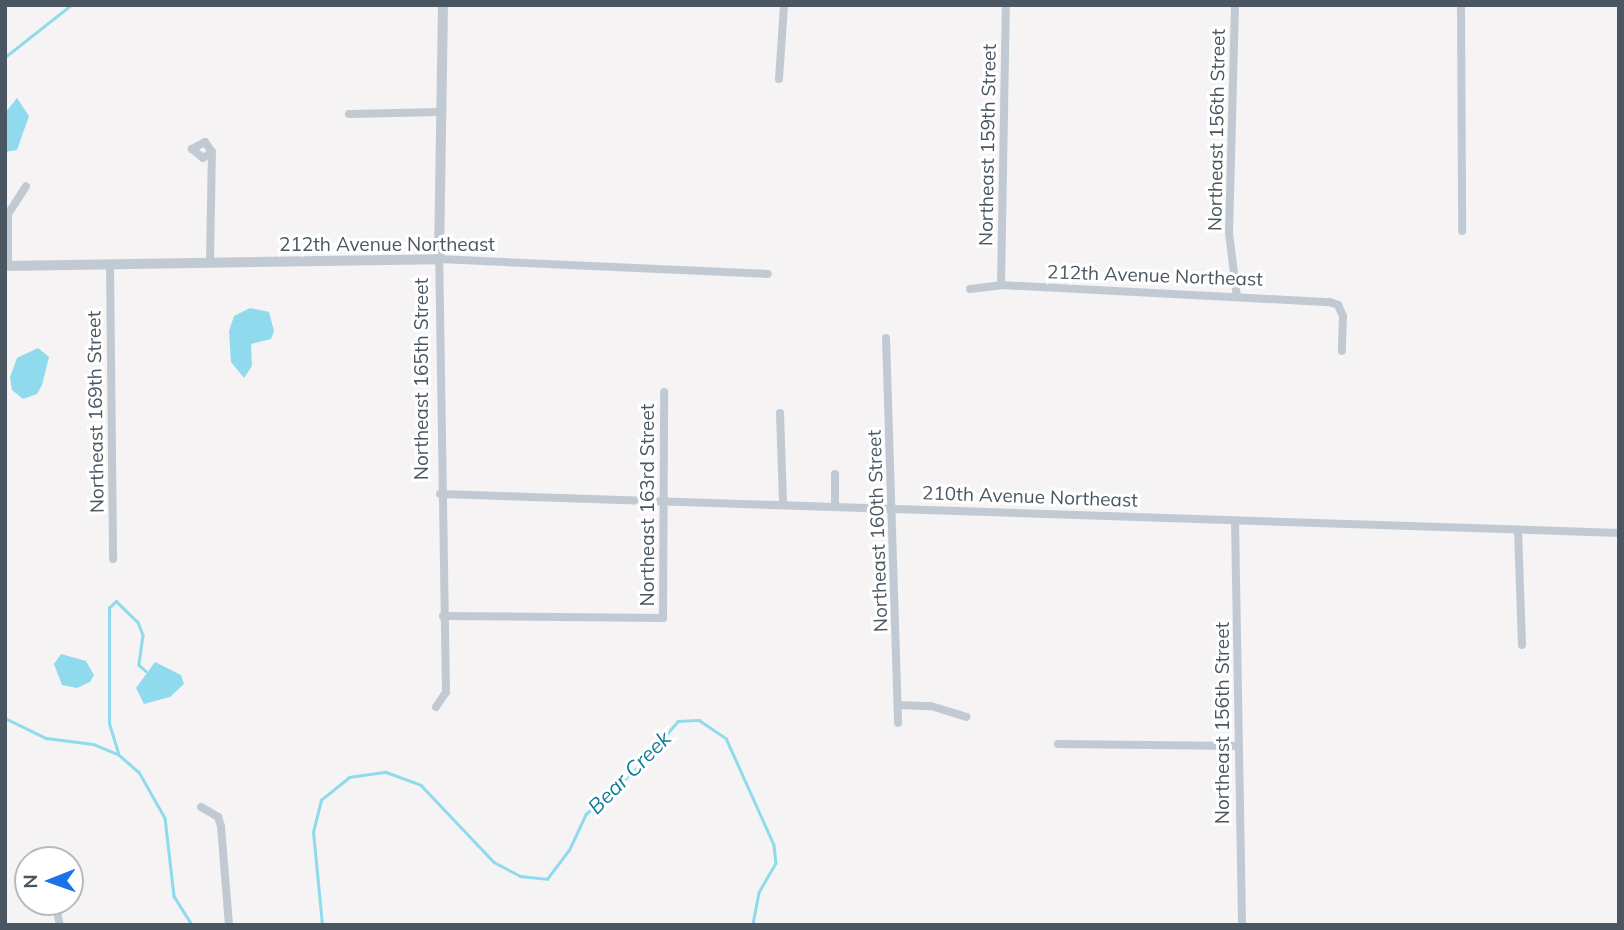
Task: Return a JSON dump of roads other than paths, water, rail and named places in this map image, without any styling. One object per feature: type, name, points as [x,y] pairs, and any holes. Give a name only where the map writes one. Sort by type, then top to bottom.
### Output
[{"type":"street","name":"Northeast 165th Street","points":[[436,707],[446,692],[440,494],[439,259],[443,5]]},
{"type":"street","points":[[779,79],[784,5]]},
{"type":"street","name":"Northeast 159th Street","points":[[1001,285],[1006,5]]},
{"type":"street","name":"Northeast 156th Street","points":[[1235,5],[1229,233],[1237,297]]},
{"type":"street","points":[[1461,5],[1462,231]]},
{"type":"street","points":[[349,114],[442,112]]},
{"type":"street","points":[[210,262],[212,152]]},
{"type":"street","points":[[7,266],[8,214],[26,186]]},
{"type":"street","name":"212th Avenue Northeast","points":[[7,266],[439,259],[768,274]]},
{"type":"street","name":"Northeast 169th Street","points":[[110,264],[113,559]]},
{"type":"street","name":"212th Avenue Northeast","points":[[970,289],[1001,285],[1237,297],[1338,306],[1343,316],[1342,351]]},
{"type":"street","name":"Northeast 160th Street","points":[[886,338],[894,508],[898,723]]},
{"type":"street","name":"Northeast 163rd Street","points":[[443,616],[663,618],[664,392]]},
{"type":"street","points":[[780,413],[783,504]]},
{"type":"street","points":[[835,474],[835,505]]},
{"type":"street","name":"210th Avenue Northeast","points":[[440,494],[1619,533]]},
{"type":"street","name":"Northeast 156th Street","points":[[1235,521],[1241,925]]},
{"type":"street","points":[[1518,530],[1522,645]]},
{"type":"street","points":[[898,705],[931,706],[966,717]]},
{"type":"street","points":[[1058,744],[1238,746]]},
{"type":"street","points":[[201,807],[218,817],[221,826],[229,925]]},
{"type":"water","points":[[17,98],[29,116],[17,150],[5,152],[5,113]]},
{"type":"water","points":[[250,308],[269,312],[274,331],[271,339],[251,344],[252,366],[244,378],[231,362],[229,331],[234,316]]},
{"type":"water","points":[[38,348],[49,357],[42,385],[37,394],[23,399],[12,390],[10,377],[17,358]]},
{"type":"water","points":[[61,654],[86,661],[94,675],[90,682],[77,688],[62,685],[54,664]]},
{"type":"water","points":[[155,662],[181,675],[184,684],[170,697],[144,704],[136,688]]},
{"type":"waterway","points":[[5,57],[71,5]]},
{"type":"waterway","points":[[118,753],[109,723],[109,608],[116,601],[138,622],[143,635],[139,665],[146,671]]},
{"type":"waterway","name":"Bear Creek","points":[[5,718],[46,738],[93,744],[118,754],[139,772],[165,818],[174,896],[192,925]]},
{"type":"waterway","name":"Bear Creek","points":[[322,925],[313,832],[321,800],[349,777],[386,772],[421,785],[494,862],[520,876],[547,879],[569,850],[586,814],[638,767],[678,721],[699,720],[726,738],[774,845],[776,863],[759,893],[753,925]]}]
